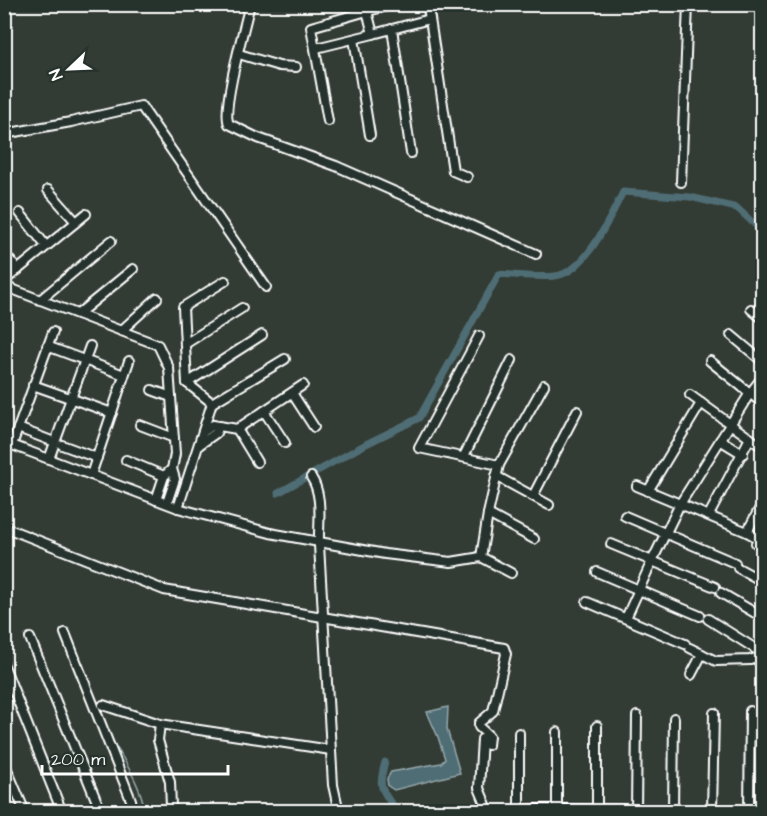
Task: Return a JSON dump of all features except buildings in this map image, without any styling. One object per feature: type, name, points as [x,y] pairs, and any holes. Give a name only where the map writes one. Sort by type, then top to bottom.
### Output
[{"type":"street","points":[[250,4],[229,94],[226,118],[229,124],[258,138],[336,166],[536,254]]},
{"type":"street","points":[[328,121],[311,27],[397,4]]},
{"type":"street","points":[[427,4],[453,171],[467,177]]},
{"type":"street","points":[[681,182],[688,4]]},
{"type":"street","points":[[367,11],[373,34]]},
{"type":"street","points":[[316,48],[430,19]]},
{"type":"street","points":[[392,29],[411,153]]},
{"type":"street","points":[[354,39],[370,135]]},
{"type":"street","points":[[239,54],[279,66],[296,67]]},
{"type":"street","points":[[4,134],[141,106],[266,287]]},
{"type":"street","points":[[48,190],[76,222]]},
{"type":"street","points":[[20,213],[46,246]]},
{"type":"street","points":[[4,280],[86,214]]},
{"type":"street","points":[[40,300],[111,241]]},
{"type":"street","points":[[4,253],[18,270]]},
{"type":"street","points":[[78,314],[133,269]]},
{"type":"street","points":[[212,403],[187,383],[183,307],[225,282]]},
{"type":"street","points":[[4,286],[158,345],[169,368],[175,454],[172,469],[175,479],[166,504]]},
{"type":"street","points":[[121,331],[157,298]]},
{"type":"street","points":[[185,344],[242,308]]},
{"type":"street","points":[[752,309],[762,318]]},
{"type":"street","points":[[53,332],[18,428],[8,443],[166,504],[248,528],[319,543],[451,562],[481,557],[512,573]]},
{"type":"street","points":[[187,383],[262,335]]},
{"type":"street","points":[[731,335],[762,361]]},
{"type":"street","points":[[479,336],[419,448],[499,465]]},
{"type":"street","points":[[47,346],[124,375]]},
{"type":"street","points":[[49,459],[90,346]]},
{"type":"street","points":[[178,508],[212,403],[285,359]]},
{"type":"street","points":[[464,456],[512,360]]},
{"type":"street","points":[[91,475],[129,361]]},
{"type":"street","points":[[710,361],[762,403]]},
{"type":"street","points":[[626,618],[680,504],[750,393],[762,378]]},
{"type":"street","points":[[33,385],[111,413]]},
{"type":"street","points":[[203,432],[213,425],[237,429],[303,385]]},
{"type":"street","points":[[481,557],[499,465],[544,385]]},
{"type":"street","points":[[152,390],[171,398]]},
{"type":"street","points":[[291,393],[314,427]]},
{"type":"street","points":[[690,395],[762,447]]},
{"type":"street","points":[[648,491],[701,402]]},
{"type":"street","points":[[264,411],[285,443]]},
{"type":"street","points":[[533,496],[578,411]]},
{"type":"street","points":[[140,425],[174,438]]},
{"type":"street","points":[[199,445],[216,433],[219,426]]},
{"type":"street","points":[[18,428],[50,440]]},
{"type":"street","points":[[237,429],[257,462]]},
{"type":"street","points":[[709,515],[750,438]]},
{"type":"street","points":[[720,440],[743,454]]},
{"type":"street","points":[[62,445],[97,458]]},
{"type":"street","points":[[126,460],[164,476]]},
{"type":"street","points":[[156,500],[164,476],[172,469]]},
{"type":"street","points":[[496,476],[549,505]]},
{"type":"street","points":[[311,477],[315,483],[318,498],[333,784],[339,812]]},
{"type":"street","points":[[636,486],[747,532],[758,542]]},
{"type":"street","points":[[747,532],[762,504]]},
{"type":"street","points":[[488,514],[534,539]]},
{"type":"street","points":[[625,516],[736,565],[762,581]]},
{"type":"street","points":[[4,527],[164,590],[504,648],[506,654],[493,711],[479,723],[479,727],[489,736],[485,742],[479,788],[491,812],[519,810],[762,811]]},
{"type":"street","points":[[611,544],[718,590],[762,617]]},
{"type":"street","points":[[597,572],[704,617],[762,654]]},
{"type":"street","points":[[587,602],[688,646],[716,661],[750,660],[762,654]]},
{"type":"street","points":[[65,633],[131,800],[133,812]]},
{"type":"street","points":[[30,638],[101,812]]},
{"type":"street","points":[[691,675],[702,654]]},
{"type":"street","points":[[4,666],[62,812]]},
{"type":"street","points":[[103,705],[160,724],[331,750]]},
{"type":"street","points":[[750,711],[750,811]]},
{"type":"street","points":[[712,811],[714,713]]},
{"type":"street","points":[[636,811],[637,716]]},
{"type":"street","points":[[674,718],[674,811]]},
{"type":"street","points":[[160,724],[158,740],[170,782],[171,806]]},
{"type":"street","points":[[597,726],[597,811]]},
{"type":"street","points":[[557,732],[557,811]]},
{"type":"street","points":[[519,733],[519,810]]},
{"type":"street","points":[[4,762],[25,812]]},
{"type":"water","points":[[448,707],[447,729],[460,773],[394,790],[388,786],[387,779],[391,772],[441,763],[445,759],[427,712]]},
{"type":"waterway","points":[[278,493],[366,444],[419,418],[499,274],[548,277],[566,273],[587,255],[604,229],[623,192],[690,197],[737,208],[762,231]]},
{"type":"waterway","points":[[72,640],[104,722]]},
{"type":"waterway","points":[[109,734],[136,781],[145,812]]},
{"type":"waterway","points":[[385,762],[381,778],[382,789],[397,812]]}]
